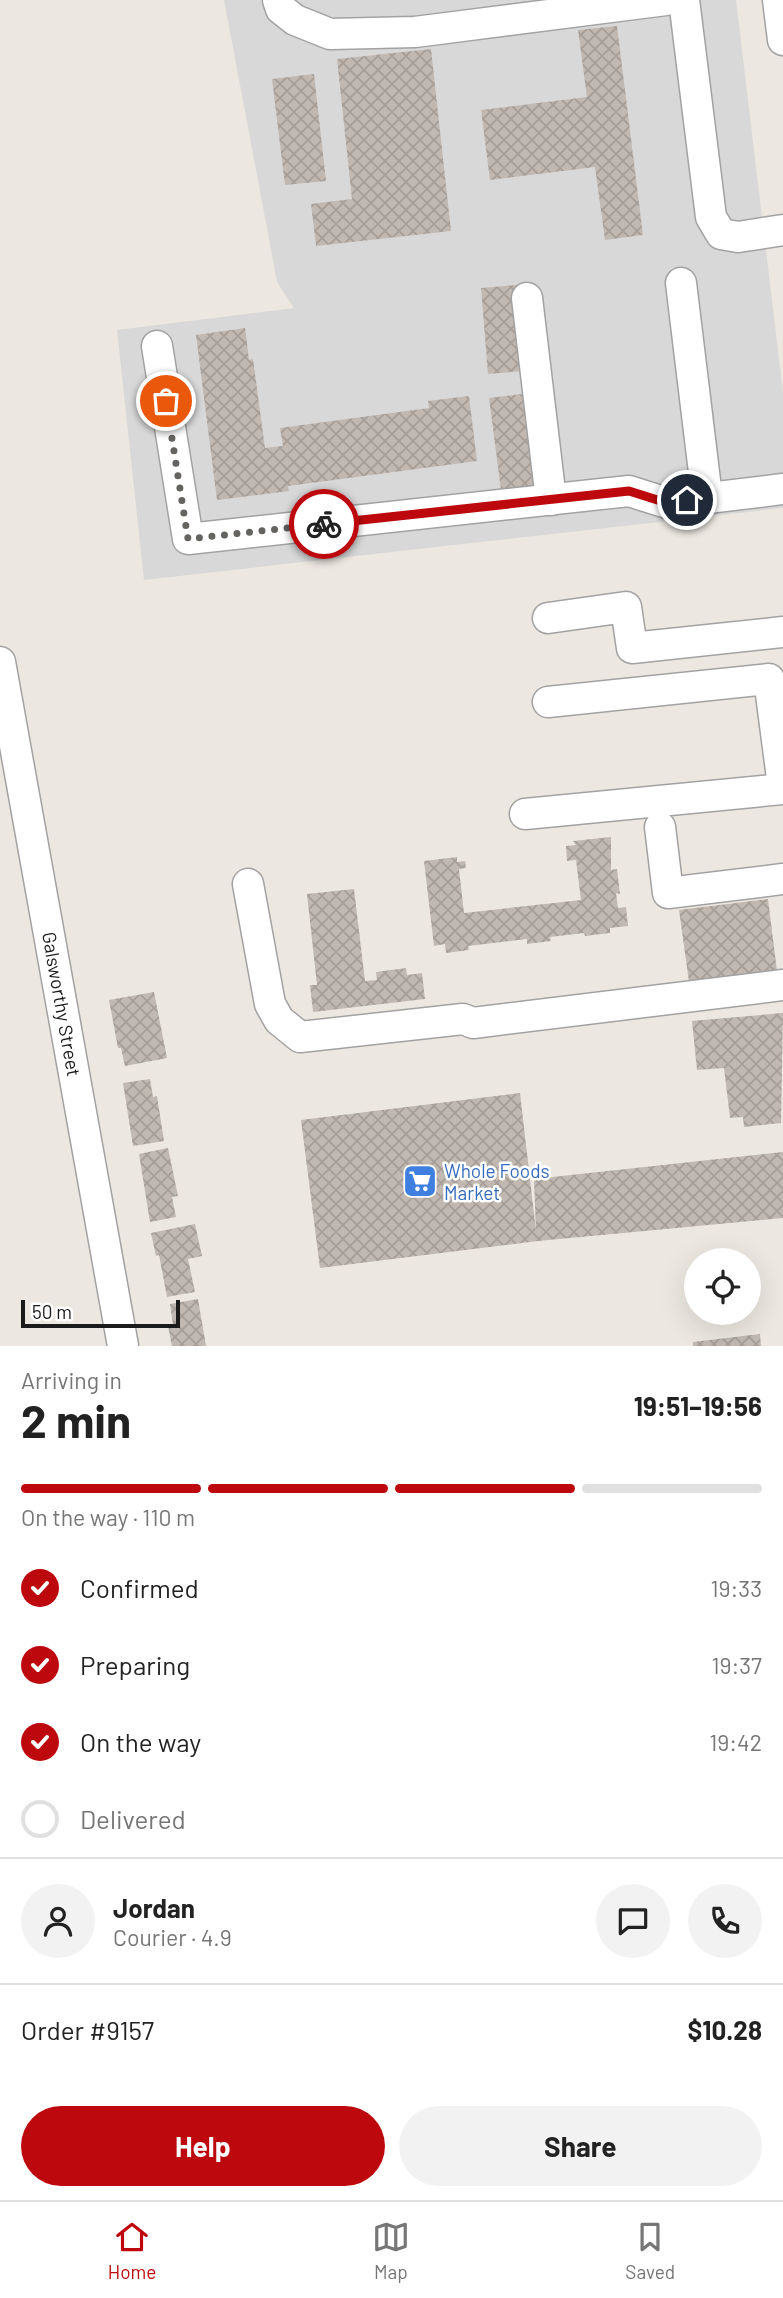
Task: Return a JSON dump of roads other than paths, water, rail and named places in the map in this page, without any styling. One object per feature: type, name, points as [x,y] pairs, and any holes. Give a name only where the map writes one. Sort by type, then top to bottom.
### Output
[{"type":"street","points":[[278,0],[281,9],[295,20],[330,34],[415,32],[666,0]]},
{"type":"street","points":[[684,0],[711,217],[721,234],[738,237],[783,230]]},
{"type":"street","points":[[778,0],[783,40]]},
{"type":"street","points":[[681,283],[707,497]]},
{"type":"street","points":[[527,298],[551,500]]},
{"type":"street","points":[[157,346],[188,539],[629,491],[667,503],[783,489]]},
{"type":"street","points":[[548,618],[626,607],[632,648],[783,632]]},
{"type":"street","name":"Galsworthy Street","points":[[0,662],[123,1346]]},
{"type":"street","points":[[525,814],[783,787],[769,679],[548,702]]},
{"type":"street","points":[[660,827],[668,893],[783,879]]},
{"type":"street","points":[[248,884],[270,1004],[279,1020],[300,1037],[463,1019],[473,1023],[783,985]]},
{"type":"place","name":"Whole Foods Market","points":[[420,1181]]}]
